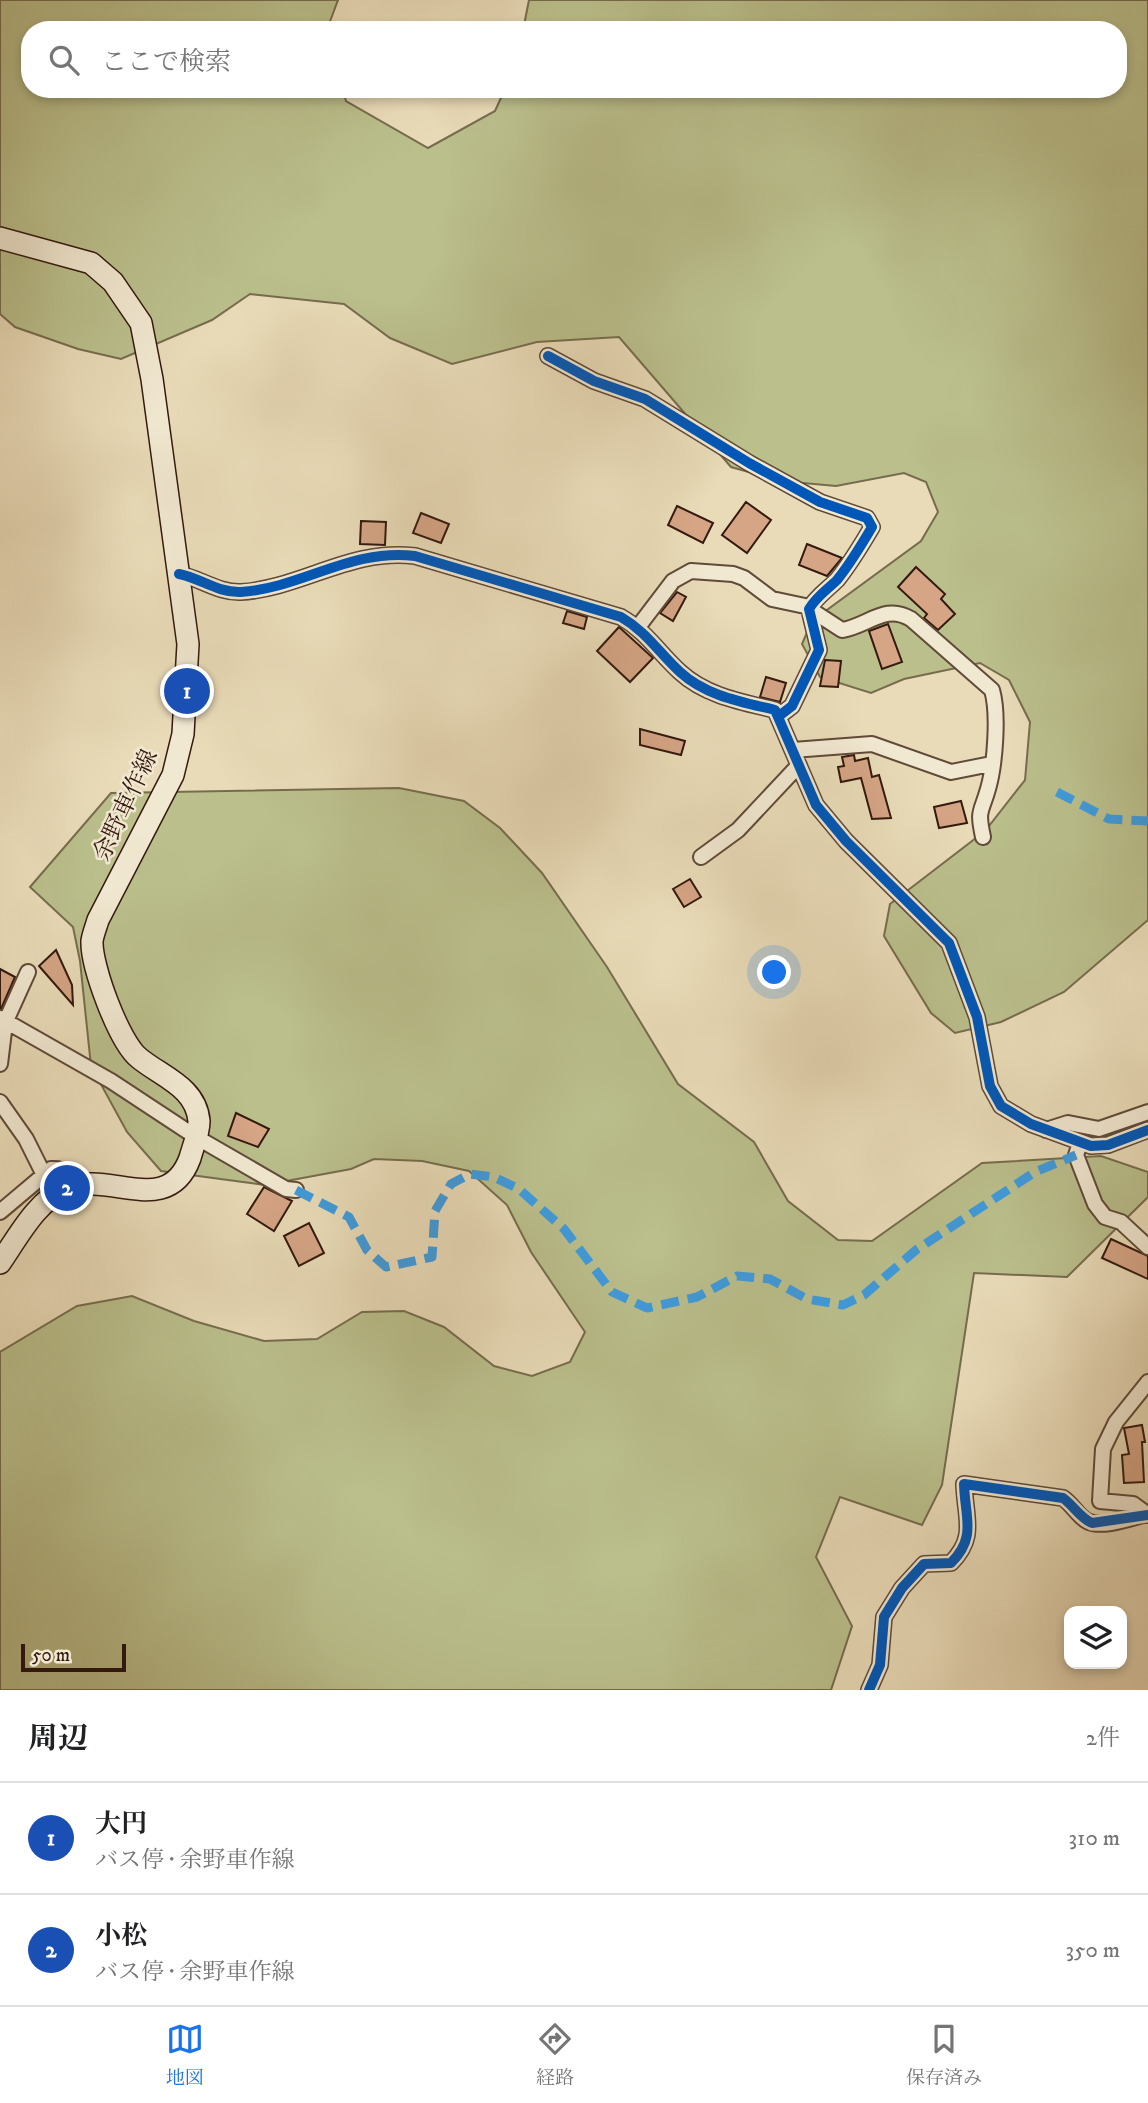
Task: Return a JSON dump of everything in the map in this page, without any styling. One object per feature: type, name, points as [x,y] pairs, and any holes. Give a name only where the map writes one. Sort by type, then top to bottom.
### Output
[{"type":"main road","name":"余野車作線","points":[[0,238],[91,263],[127,298],[141,323],[152,379],[188,644],[183,734],[173,775],[98,920],[92,942],[106,999],[121,1037],[138,1057],[174,1081],[192,1098],[199,1122],[186,1168],[172,1184],[154,1191],[91,1184],[67,1188],[46,1201],[0,1263]]},
{"type":"street","points":[[548,356],[594,381],[645,399],[749,463],[820,502],[867,518],[872,527],[835,581],[819,594],[809,609],[819,650],[792,706],[779,716]]},
{"type":"street","points":[[179,574],[221,590],[238,592],[262,589],[373,555],[415,556],[621,617],[638,627],[681,673],[698,685],[715,695],[775,710],[816,805],[846,841],[949,943],[977,1017],[994,1093],[1001,1106],[1012,1115],[1080,1143],[1108,1145],[1148,1130]]},
{"type":"street","points":[[638,627],[673,581],[691,571],[723,576],[733,574],[756,585],[772,599],[809,609],[842,630],[886,612],[899,611],[984,680],[992,690],[997,706],[991,764],[988,789],[978,814],[983,837]]},
{"type":"street","points":[[793,750],[872,744],[951,772],[991,764]]},
{"type":"street","points":[[701,857],[738,830],[799,765]]},
{"type":"street","points":[[0,1064],[2,1021],[28,972]]},
{"type":"street","points":[[2,1021],[111,1081],[196,1137],[286,1189],[296,1190]]},
{"type":"street","points":[[0,1102],[26,1139],[43,1173]]},
{"type":"street","points":[[1046,1130],[1068,1123],[1099,1129],[1148,1112]]},
{"type":"street","points":[[1080,1143],[1076,1155],[1094,1204],[1105,1217],[1121,1222],[1148,1247]]},
{"type":"street","points":[[0,1212],[43,1173],[61,1168],[71,1174],[80,1186]]},
{"type":"street","points":[[1147,1515],[1133,1504],[1100,1501],[1103,1449],[1116,1422],[1148,1382]]},
{"type":"street","points":[[869,1690],[880,1665],[884,1617],[902,1588],[924,1563],[951,1563],[963,1552],[969,1536],[964,1484],[1063,1498],[1076,1507],[1083,1519],[1092,1523],[1147,1515]]},
{"type":"green space","points":[[0,0],[338,0],[330,21],[21,21],[21,98],[345,98],[346,101],[428,148],[495,111],[501,98],[1127,98],[1127,21],[525,21],[529,0],[1148,0],[1148,920],[1064,992],[1001,1022],[955,1033],[931,1013],[884,936],[890,904],[985,831],[1025,780],[1030,722],[1009,680],[980,663],[904,679],[871,693],[820,677],[802,644],[812,621],[921,541],[938,512],[926,482],[904,473],[836,486],[781,481],[731,467],[619,337],[537,342],[452,364],[390,338],[344,304],[250,294],[212,320],[121,359],[78,349],[15,327],[0,314]]},
{"type":"green space","points":[[399,788],[464,801],[500,828],[542,873],[607,967],[678,1084],[754,1142],[788,1201],[838,1240],[872,1241],[982,1163],[1101,1156],[1148,1172],[1148,1197],[1067,1277],[974,1273],[942,1485],[922,1525],[840,1497],[816,1557],[852,1626],[831,1690],[0,1690],[0,1352],[77,1306],[132,1296],[194,1321],[264,1341],[317,1339],[362,1312],[404,1311],[444,1327],[494,1366],[532,1376],[570,1362],[585,1332],[531,1252],[507,1205],[469,1171],[422,1161],[374,1159],[351,1169],[265,1185],[161,1171],[127,1132],[91,1066],[80,961],[73,927],[30,887],[111,793]]},
{"type":"building","points":[[746,502],[771,520],[747,553],[722,535]]},
{"type":"building","points":[[677,506],[713,523],[703,543],[668,525]]},
{"type":"building","points":[[421,513],[449,524],[441,543],[413,533]]},
{"type":"building","points":[[361,521],[386,522],[385,545],[360,544]]},
{"type":"building","points":[[807,544],[842,558],[827,576],[799,565]]},
{"type":"building","points":[[916,567],[945,594],[941,599],[955,614],[938,630],[924,618],[927,614],[898,587]]},
{"type":"building","points":[[677,592],[686,597],[673,621],[660,613]]},
{"type":"building","points":[[567,611],[587,617],[584,629],[563,623]]},
{"type":"building","points":[[888,624],[902,662],[882,669],[869,631]]},
{"type":"building","points":[[619,627],[653,658],[630,682],[597,651]]},
{"type":"building","points":[[825,660],[841,661],[838,687],[820,686]]},
{"type":"building","points":[[766,677],[786,683],[780,702],[760,697]]},
{"type":"building","points":[[640,729],[685,741],[681,755],[640,745]]},
{"type":"building","points":[[854,755],[855,761],[868,758],[872,777],[879,775],[891,818],[872,819],[861,778],[841,782],[838,767],[844,766],[842,757]]},
{"type":"building","points":[[961,801],[967,823],[939,828],[934,807]]},
{"type":"building","points":[[690,879],[701,897],[684,907],[673,889]]},
{"type":"building","points":[[56,950],[72,985],[73,1005],[39,966]]},
{"type":"building","points":[[0,969],[15,977],[1,1009],[0,1008]]},
{"type":"building","points":[[236,1113],[269,1129],[258,1147],[228,1136]]},
{"type":"building","points":[[264,1187],[292,1201],[274,1231],[247,1214]]},
{"type":"building","points":[[309,1223],[324,1253],[299,1266],[284,1236]]},
{"type":"building","points":[[1111,1239],[1148,1256],[1148,1279],[1102,1258]]},
{"type":"building","points":[[1142,1425],[1145,1442],[1142,1442],[1144,1482],[1124,1483],[1122,1455],[1129,1454],[1124,1428]]},
{"type":"marked path","points":[[1057,792],[1109,819],[1148,821]]},
{"type":"marked path","points":[[296,1190],[349,1217],[367,1250],[386,1267],[432,1257],[435,1211],[451,1184],[470,1174],[494,1177],[519,1189],[564,1229],[612,1292],[647,1308],[697,1297],[737,1276],[770,1279],[807,1299],[843,1305],[864,1295],[916,1250],[1035,1172],[1076,1155]]},
{"type":"cycle path","points":[[548,356],[594,381],[645,399],[749,463],[820,502],[867,518],[872,527],[856,554],[837,580],[809,609],[819,650],[792,706],[779,716]]},
{"type":"cycle path","points":[[179,574],[217,588],[241,592],[285,584],[369,558],[415,556],[621,617],[646,636],[680,672],[701,687],[725,697],[775,710],[816,805],[846,841],[949,943],[977,1017],[990,1086],[1001,1106],[1031,1124],[1091,1146],[1108,1145],[1148,1130]]},
{"type":"cycle path","points":[[869,1690],[880,1665],[884,1617],[902,1588],[924,1564],[951,1563],[964,1544],[968,1526],[964,1484],[1063,1498],[1092,1523],[1148,1515]]},
{"type":"place","name":"大円","points":[[187,691]]},
{"type":"place","name":"小松","points":[[67,1188]]}]
